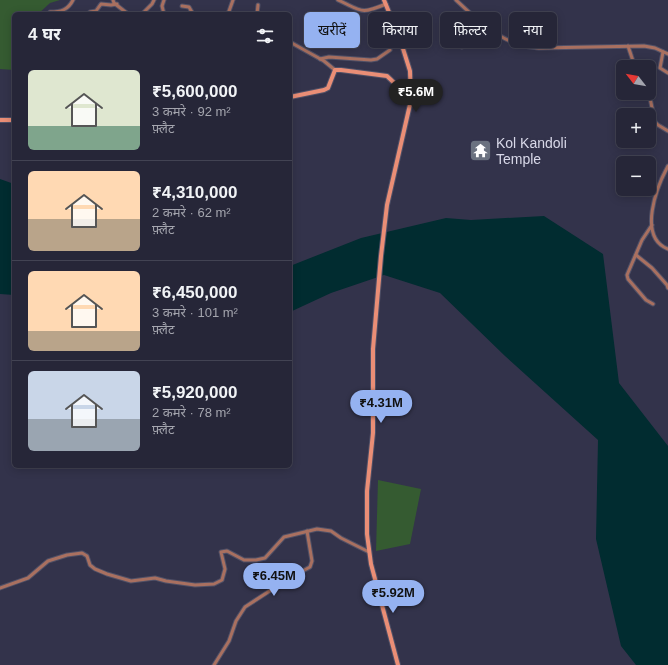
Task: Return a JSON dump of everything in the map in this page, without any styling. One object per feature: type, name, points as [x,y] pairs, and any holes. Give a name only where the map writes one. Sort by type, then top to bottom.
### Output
[{"type":"main road","points":[[385,2],[400,39],[410,71],[411,100],[387,204],[384,230],[373,349],[373,433],[368,491],[367,534],[372,566],[398,665]]},
{"type":"main road","points":[[292,97],[328,88],[335,70],[387,76],[411,100]]},
{"type":"main road","points":[[0,120],[12,120]]},
{"type":"street","points":[[50,12],[59,12],[64,10],[73,0]]},
{"type":"street","points":[[113,0],[126,12]]},
{"type":"street","points":[[144,12],[154,0]]},
{"type":"street","points":[[164,0],[162,6],[164,12]]},
{"type":"street","points":[[229,12],[233,0]]},
{"type":"street","points":[[338,0],[356,9],[364,11],[370,10],[385,2]]},
{"type":"street","points":[[456,0],[468,12]]},
{"type":"street","points":[[90,12],[96,11],[101,4],[117,4]]},
{"type":"street","points":[[257,12],[258,5]]},
{"type":"street","points":[[182,6],[188,7],[192,12]]},
{"type":"street","points":[[501,37],[522,46],[539,48],[644,46],[668,54]]},
{"type":"street","points":[[292,43],[320,59],[335,70]]},
{"type":"street","points":[[628,46],[633,60]]},
{"type":"street","points":[[320,59],[329,57],[371,60],[376,59],[390,50]]},
{"type":"street","points":[[663,52],[660,68],[668,73]]},
{"type":"street","points":[[650,100],[655,122],[668,131]]},
{"type":"street","points":[[668,166],[652,210],[652,225],[655,237],[658,243],[668,249]]},
{"type":"street","points":[[652,225],[645,234],[627,276],[646,300],[653,304]]},
{"type":"street","points":[[636,255],[652,268],[668,288]]},
{"type":"street","points":[[0,588],[28,578],[48,561],[67,555],[82,553],[87,556],[90,565],[95,569],[131,582],[155,578],[196,586],[214,584],[222,580],[225,572],[222,552],[227,551],[244,560],[265,558],[284,537],[317,529],[331,531],[340,538],[369,552]]},
{"type":"street","points":[[214,665],[229,641],[236,621],[245,607],[288,579],[310,567],[312,561],[307,531]]},
{"type":"green space","points":[[0,0],[60,0],[50,3],[40,12],[12,12],[12,70],[0,69]]},
{"type":"green space","points":[[378,480],[421,489],[410,544],[376,551]]},
{"type":"shaded area","points":[[0,179],[12,183],[12,295],[0,294]]},
{"type":"shaded area","points":[[544,216],[603,254],[619,383],[668,446],[668,665],[636,665],[621,646],[596,539],[598,440],[505,356],[440,293],[384,275],[331,293],[292,311],[292,265],[361,238],[446,218],[471,220]]},
{"type":"place","name":"Kol Kandoli Temple","points":[[481,151]]}]
